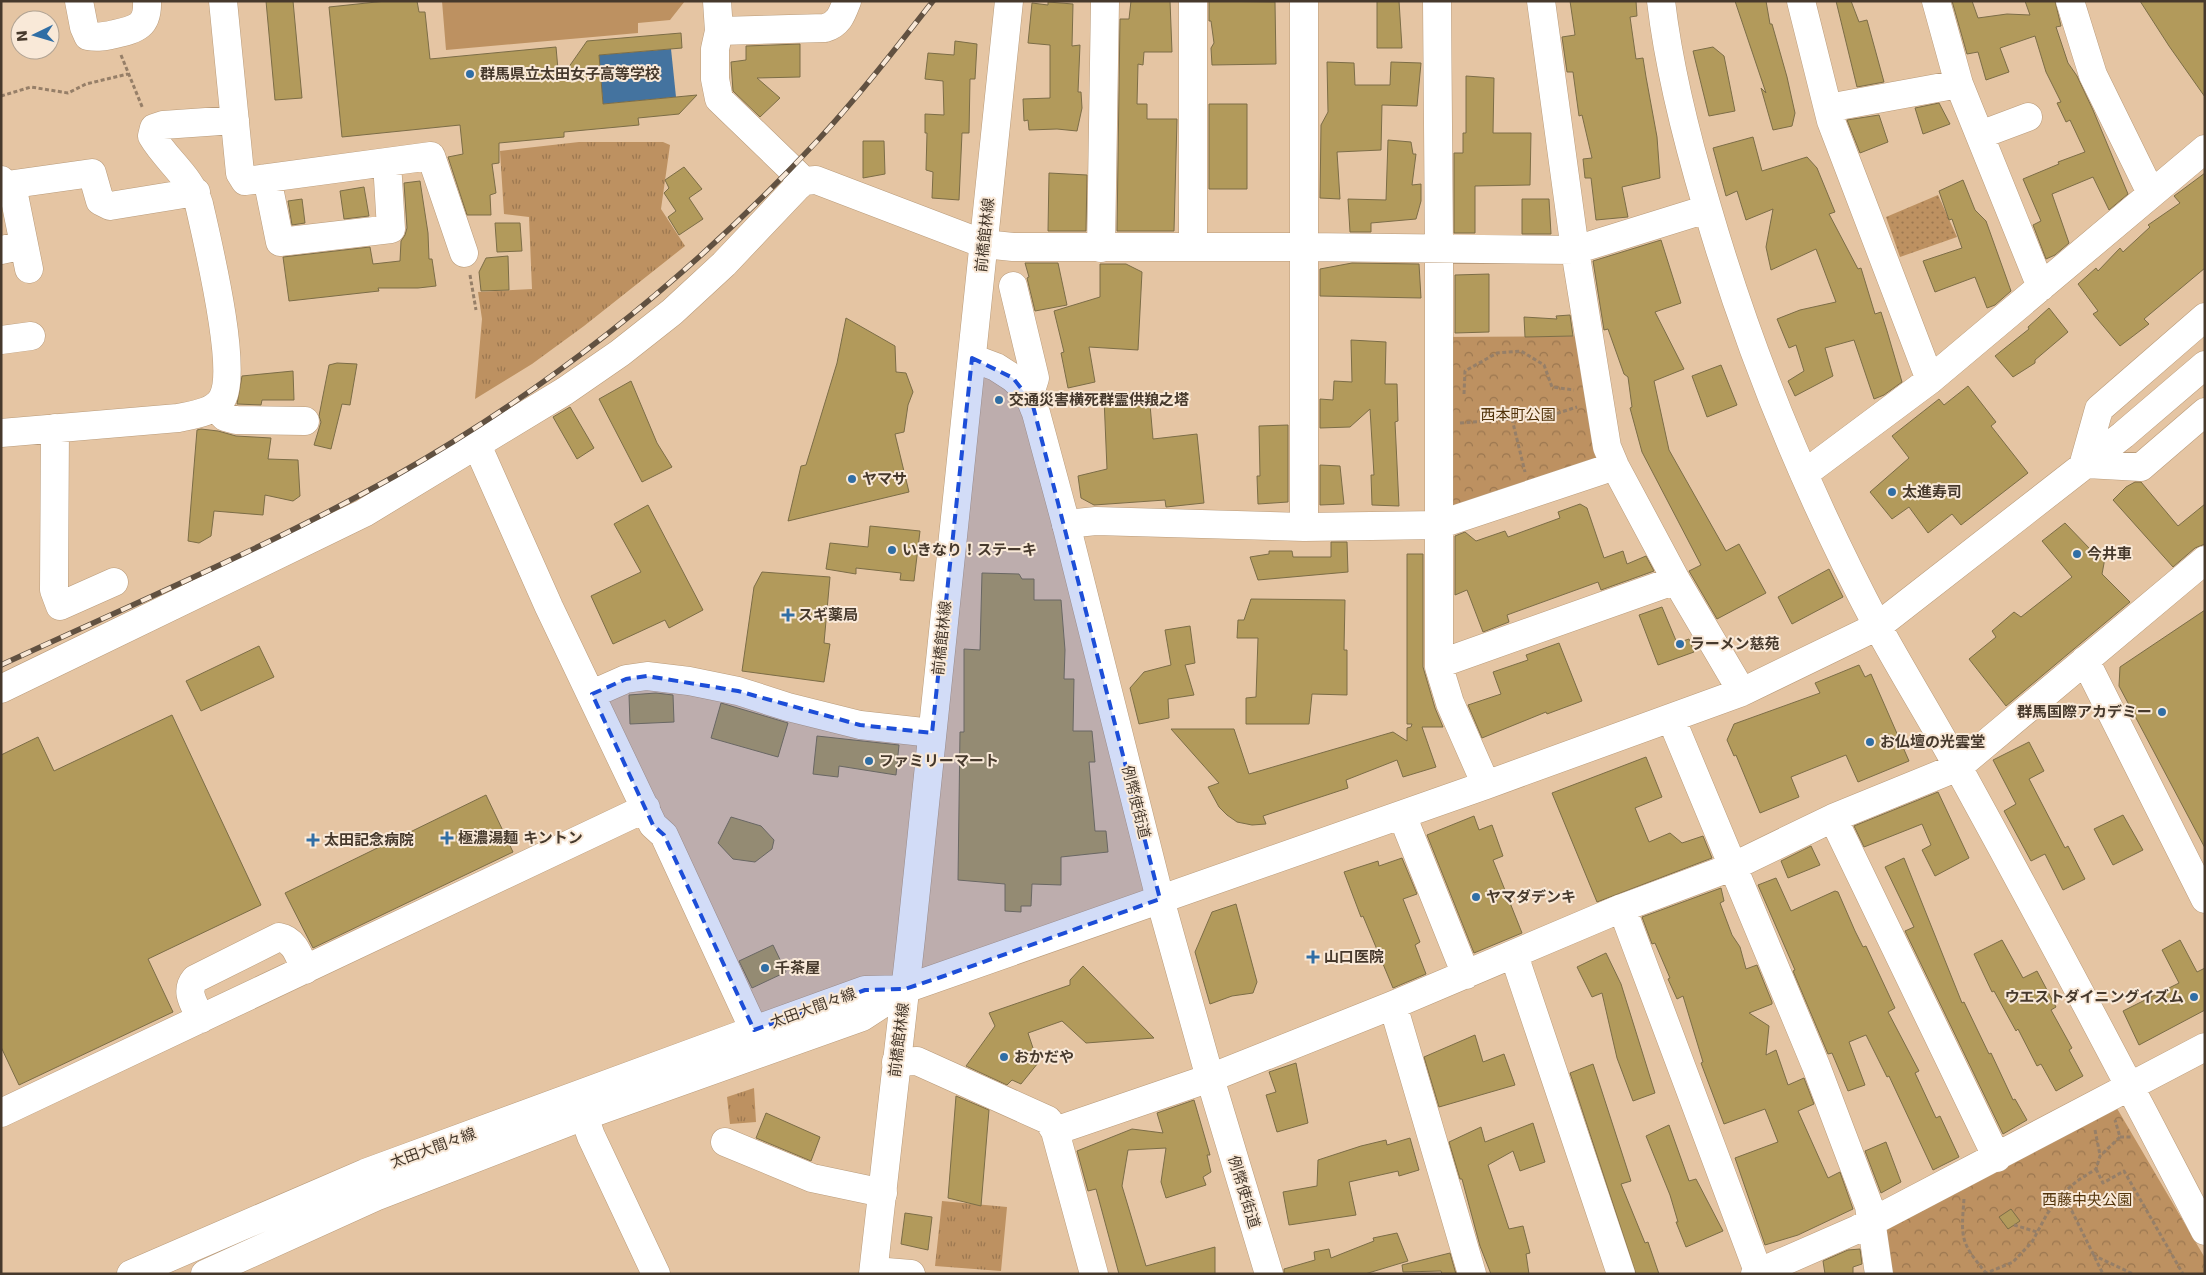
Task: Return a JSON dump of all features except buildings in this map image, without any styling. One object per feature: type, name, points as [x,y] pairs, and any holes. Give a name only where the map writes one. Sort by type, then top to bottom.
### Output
[{"type":"street","points":[[78,1],[84,28],[88,36],[97,37],[115,34],[140,26],[146,18],[147,1]]},
{"type":"street","points":[[223,1],[240,173],[245,181],[431,156],[464,253]]},
{"type":"street","points":[[717,1],[720,31],[715,48],[715,79],[719,99],[804,181]]},
{"type":"street","points":[[720,31],[825,28],[833,26],[840,19],[846,1]]},
{"type":"street","name":"前橋館林線","points":[[874,1272],[1009,1]]},
{"type":"street","points":[[1100,248],[1105,1]]},
{"type":"street","points":[[1193,1],[1193,247]]},
{"type":"street","points":[[1304,1],[1304,527]]},
{"type":"street","points":[[1437,1],[1439,664],[1450,703],[1486,785]]},
{"type":"street","points":[[1541,1],[1595,401],[1608,447],[1615,466],[1676,580],[1742,692]]},
{"type":"street","points":[[1661,1],[1664,26],[1689,144],[1707,209],[1728,280],[1779,418],[1878,626],[1958,767],[2134,1093],[2205,1231]]},
{"type":"street","points":[[1801,1],[1831,121],[1930,380]]},
{"type":"street","points":[[1936,1],[1959,84],[2041,287]]},
{"type":"street","points":[[2070,1],[2093,75],[2151,193]]},
{"type":"street","points":[[1828,108],[1959,84]]},
{"type":"street","points":[[1980,135],[2028,117]]},
{"type":"street","points":[[1,432],[178,418],[198,414],[215,407],[223,398],[227,374],[222,314],[196,192],[152,136],[154,129],[163,126],[235,120]]},
{"type":"street","points":[[1804,474],[1930,380],[2205,149]]},
{"type":"street","points":[[267,178],[280,242],[391,229],[388,162]]},
{"type":"street","points":[[18,255],[7,183],[92,173],[100,201],[110,206],[196,192]]},
{"type":"street","points":[[1,689],[364,513],[477,445],[620,353],[672,312],[724,264],[804,181],[816,180],[984,244],[1012,247],[1305,247],[1575,250],[1707,209]]},
{"type":"street","points":[[1013,286],[1036,378],[1030,397]]},
{"type":"street","points":[[2084,465],[2099,409],[2205,317]]},
{"type":"street","points":[[1,340],[31,336]]},
{"type":"street","name":"例幣使街道","points":[[972,358],[996,367],[1013,378],[1027,391],[1030,397],[1066,524],[1160,899],[1210,1078],[1269,1274]]},
{"type":"street","points":[[905,989],[1486,785],[1742,692],[1878,626],[2123,435],[2205,365]]},
{"type":"street","points":[[215,407],[225,417],[236,420],[304,422]]},
{"type":"street","points":[[2084,465],[2142,467],[2205,412]]},
{"type":"street","points":[[55,428],[54,590],[60,606],[114,582]]},
{"type":"street","points":[[477,445],[549,607],[654,825],[664,835],[754,1030]]},
{"type":"street","points":[[1,451],[2,446]]},
{"type":"street","points":[[1066,524],[1096,521],[1304,527],[1438,525],[1615,466]]},
{"type":"street","points":[[1056,1131],[1210,1078],[1393,1005],[1622,908],[1732,867],[1833,818],[1958,767],[2205,560]]},
{"type":"street","points":[[1439,664],[1676,580]]},
{"type":"street","points":[[2085,660],[2205,899]]},
{"type":"street","points":[[592,694],[626,679],[648,676],[689,681],[738,691],[788,707],[860,725],[932,733]]},
{"type":"street","points":[[1671,718],[1816,1066],[1869,1206],[1879,1274]]},
{"type":"street","points":[[1,1114],[646,808]]},
{"type":"street","points":[[1402,814],[1466,975]]},
{"type":"street","points":[[1833,818],[1997,1158]]},
{"type":"street","points":[[1622,908],[1757,1273],[1858,1230],[1997,1158],[2134,1093],[2205,1047]]},
{"type":"street","points":[[201,1019],[189,993],[190,984],[195,979],[279,937],[287,938],[292,943],[305,970]]},
{"type":"street","points":[[1514,955],[1620,1274]]},
{"type":"street","name":"太田大間々線","points":[[130,1274],[365,1173],[865,990],[905,989]]},
{"type":"street","name":"太田大間々線","points":[[205,1274],[375,1197],[584,1116],[862,1017],[905,989]]},
{"type":"street","points":[[1393,1005],[1472,1274]]},
{"type":"street","points":[[896,1062],[918,1061],[1048,1120],[1056,1131],[1094,1274]]},
{"type":"street","points":[[584,1116],[591,1136],[656,1274]]},
{"type":"street","points":[[725,1142],[812,1178],[861,1190],[883,1192]]},
{"type":"street","points":[[874,1272],[911,1274]]},
{"type":"path","points":[[115,34],[128,74],[139,96],[147,120],[154,129]]},
{"type":"path","points":[[1,96],[31,87],[68,93],[86,84],[128,74]]},
{"type":"path","points":[[464,253],[474,290],[476,310]]},
{"type":"path","points":[[1464,397],[1465,371],[1497,353],[1521,351],[1544,365],[1552,387],[1573,389],[1595,401]]},
{"type":"path","points":[[1456,424],[1549,416],[1595,401]]},
{"type":"path","points":[[1463,414],[1463,423]]},
{"type":"path","points":[[1512,419],[1531,494]]},
{"type":"path","points":[[2100,1156],[2120,1137],[2113,1114],[2121,1115],[2125,1112],[2134,1093]]},
{"type":"path","points":[[1964,1200],[1962,1232],[1964,1243],[1969,1253],[1985,1273],[2013,1262],[2032,1242],[2047,1214],[2063,1193],[2076,1181],[2096,1169],[2100,1156],[2095,1129],[2101,1124]]},
{"type":"path","points":[[2096,1169],[2103,1183],[2124,1171],[2182,1274]]},
{"type":"path","points":[[2063,1193],[2102,1274]]},
{"type":"path","points":[[2014,1225],[2037,1232]]},
{"type":"path","points":[[2092,1254],[2133,1274]]},
{"type":"highlighted area","points":[[972,358],[1013,378],[1032,402],[1160,899],[905,989],[865,990],[754,1030],[664,835],[653,825],[592,694],[626,679],[647,676],[738,691],[860,725],[932,733]]},
{"type":"green space","points":[[442,1],[685,1],[670,20],[638,23],[638,33],[446,50]]},
{"type":"green space","points":[[579,142],[663,142],[670,145],[661,209],[685,246],[584,326],[532,364],[475,399],[482,319],[478,292],[532,289],[529,217],[504,214],[500,151]]},
{"type":"green space","points":[[1938,195],[1957,237],[1900,257],[1886,217]]},
{"type":"green space","name":"西本町公園","points":[[1589,336],[1615,466],[1438,525],[1439,337]]},
{"type":"green space","points":[[754,1088],[756,1122],[730,1124],[727,1097]]},
{"type":"green space","name":"西藤中央公園","points":[[2115,1105],[2205,1258],[2205,1274],[1882,1274],[1875,1223]]},
{"type":"green space","points":[[942,1201],[1007,1207],[1001,1271],[935,1266]]},
{"type":"water","points":[[671,49],[676,97],[603,104],[599,55]]},
{"type":"railway","points":[[1,665],[249,551],[347,502],[395,476],[510,405],[620,324],[722,236],[818,140],[877,72],[933,1]]},
{"type":"place","name":"群馬県立太田女子高等学校","points":[[470,74]]},
{"type":"place","name":"交通災害横死群霊供羪之塔","points":[[999,400]]},
{"type":"place","name":"ヤマサ","points":[[852,479]]},
{"type":"place","name":"太進寿司","points":[[1892,492]]},
{"type":"place","name":"いきなり！ステーキ","points":[[892,550]]},
{"type":"place","name":"今井車","points":[[2077,554]]},
{"type":"place","name":"スギ薬局","points":[[788,615]]},
{"type":"place","name":"ラーメン慈苑","points":[[1680,644]]},
{"type":"place","name":"群馬国際アカデミー","points":[[2162,712]]},
{"type":"place","name":"お仏壇の光雲堂","points":[[1870,742]]},
{"type":"place","name":"ファミリーマート","points":[[869,761]]},
{"type":"place","name":"極濃湯麺 キントン","points":[[447,838]]},
{"type":"place","name":"太田記念病院","points":[[313,840]]},
{"type":"place","name":"ヤマダデンキ","points":[[1476,897]]},
{"type":"place","name":"山口医院","points":[[1313,957]]},
{"type":"place","name":"千茶屋","points":[[765,968]]},
{"type":"place","name":"ウエストダイニングイズム","points":[[2194,997]]},
{"type":"place","name":"おかだや","points":[[1004,1057]]}]
